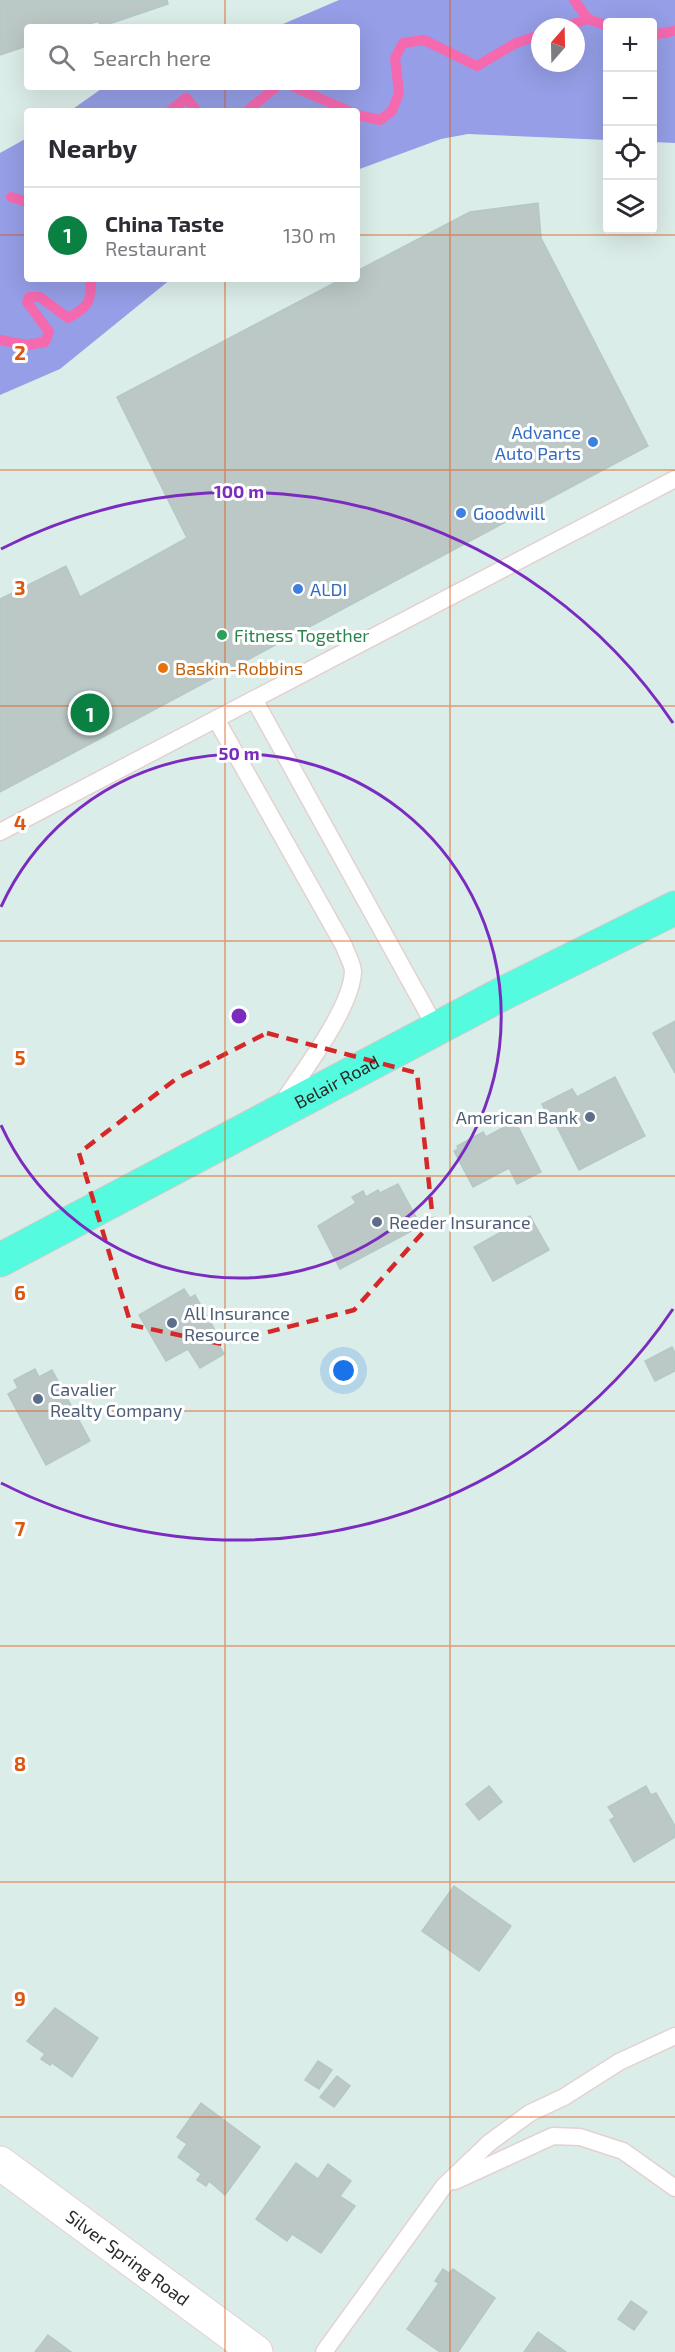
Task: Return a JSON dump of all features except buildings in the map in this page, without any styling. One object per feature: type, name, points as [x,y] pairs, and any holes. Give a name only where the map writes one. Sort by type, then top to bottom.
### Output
[{"type":"highway","name":"Belair Road","points":[[0,1260],[436,1028],[675,908]]},
{"type":"main road","name":"Silver Spring Road","points":[[0,2163],[256,2352]]},
{"type":"lane","points":[[0,832],[675,479]]},
{"type":"lane","points":[[254,699],[436,1028]]},
{"type":"lane","points":[[216,719],[344,946],[353,971],[345,1001],[322,1043],[276,1113]]},
{"type":"lane","points":[[324,2352],[444,2186],[489,2143],[530,2113],[564,2097],[620,2062],[675,2036]]},
{"type":"lane","points":[[444,2186],[553,2136],[580,2137],[623,2151],[675,2188]]},
{"type":"highlighted area","points":[[267,1033],[417,1073],[433,1221],[354,1310],[222,1344],[131,1325],[79,1153],[176,1079]]},
{"type":"shaded area","points":[[339,0],[675,0],[675,143],[657,142],[657,18],[603,18],[603,140],[468,134],[441,139],[360,169],[360,108],[74,108],[100,90],[360,90],[360,24],[283,24]]},
{"type":"shaded area","points":[[24,140],[24,282],[167,282],[60,369],[0,395],[0,153]]},
{"type":"waterway","points":[[574,0],[588,19]]},
{"type":"waterway","points":[[585,20],[603,24]]},
{"type":"waterway","points":[[657,34],[675,31]]},
{"type":"waterway","points":[[360,116],[380,120],[392,111],[399,93],[395,58],[403,43],[424,40],[477,66],[516,43],[531,38]]},
{"type":"waterway","points":[[251,108],[272,90]]},
{"type":"waterway","points":[[301,90],[342,108]]},
{"type":"waterway","points":[[174,108],[186,98],[194,108]]},
{"type":"waterway","points":[[11,197],[24,201]]},
{"type":"waterway","points":[[0,340],[27,345],[45,342],[49,332],[27,302],[29,297],[40,297],[68,318],[85,307],[89,299],[91,282]]},
{"type":"place","name":"Advance Auto Parts","points":[[593,442]]},
{"type":"place","name":"Goodwill","points":[[461,513]]},
{"type":"place","name":"ALDI","points":[[298,589]]},
{"type":"place","name":"Fitness Together","points":[[222,635]]},
{"type":"place","name":"Baskin-Robbins","points":[[163,668]]},
{"type":"place","name":"China Taste","points":[[90,713]]},
{"type":"place","name":"American Bank","points":[[590,1117]]},
{"type":"place","name":"Reeder Insurance","points":[[377,1222]]},
{"type":"place","name":"All Insurance Resource","points":[[172,1323]]},
{"type":"place","name":"Cavalier Realty Company","points":[[38,1399]]}]
